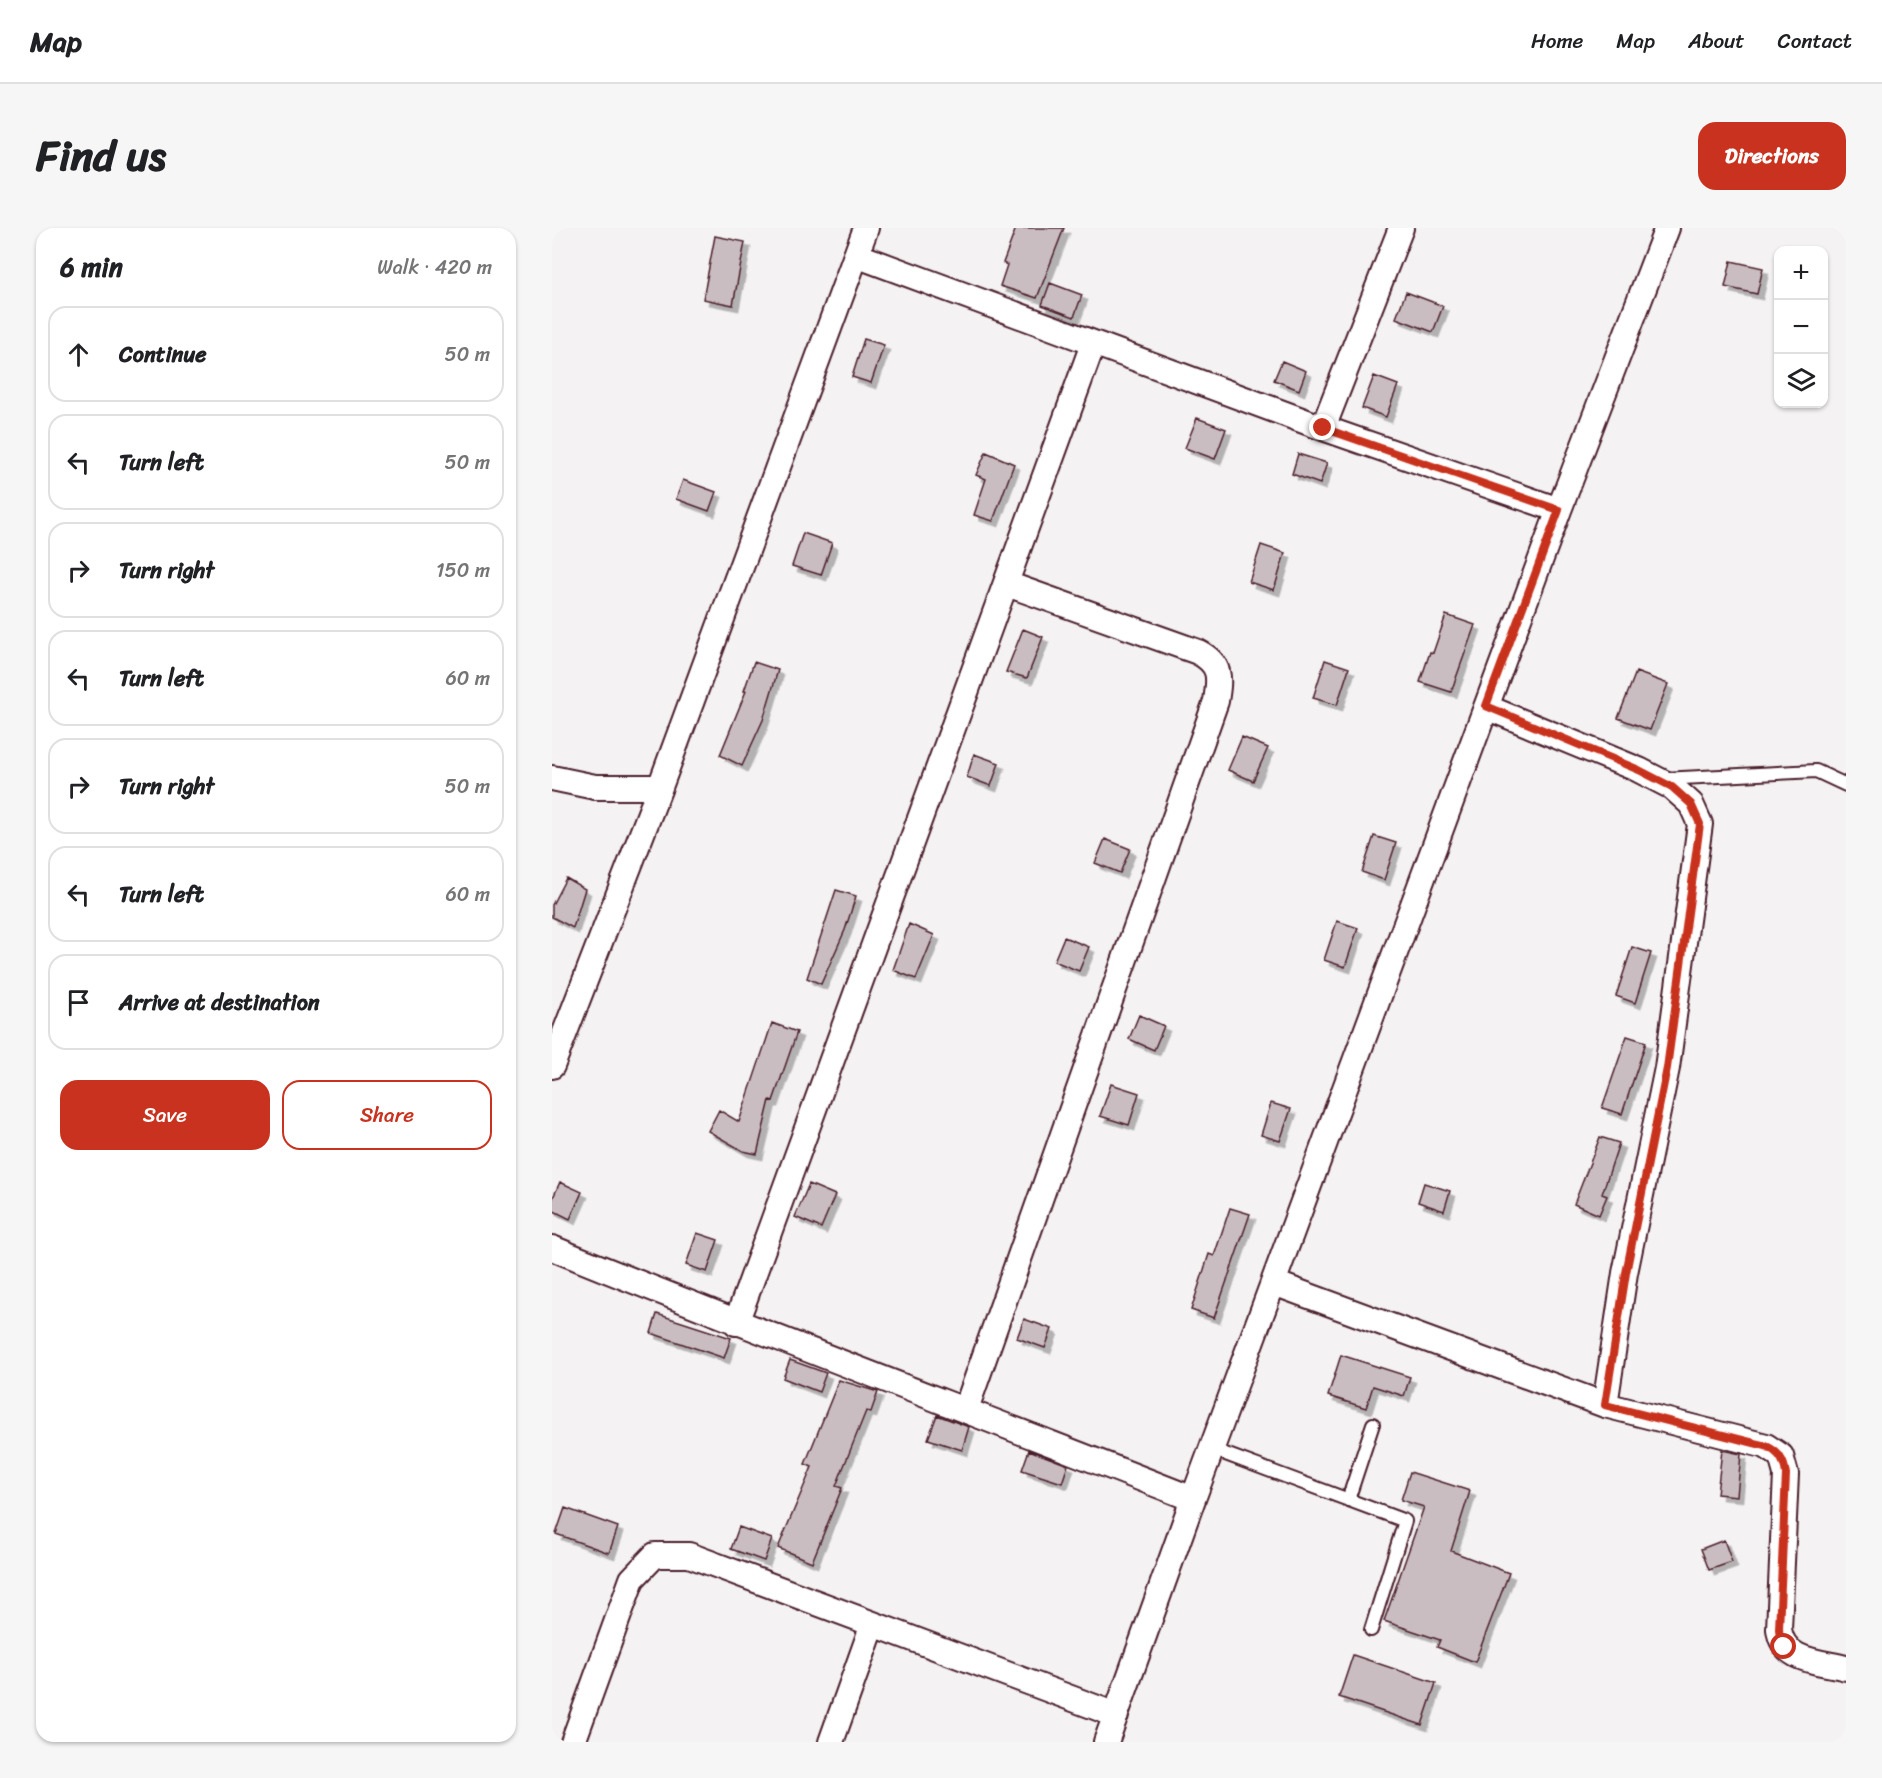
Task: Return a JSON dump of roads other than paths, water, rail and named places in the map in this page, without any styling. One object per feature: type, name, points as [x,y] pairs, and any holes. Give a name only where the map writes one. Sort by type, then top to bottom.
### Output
[{"type":"street","points":[[552,1066],[660,787],[866,228]]},
{"type":"street","points":[[1323,428],[1401,228]]},
{"type":"street","points":[[1106,1742],[1193,1499],[1486,706],[1667,228]]},
{"type":"street","points":[[856,255],[1323,428],[1559,510]]},
{"type":"street","points":[[736,1323],[1093,344]]},
{"type":"street","points":[[966,1409],[1212,712],[1219,683],[1218,671],[1211,658],[1007,584]]},
{"type":"street","points":[[1486,706],[1672,787],[1691,804],[1700,824],[1667,1068],[1626,1273],[1605,1405]]},
{"type":"street","points":[[552,778],[595,787],[660,787]]},
{"type":"street","points":[[552,1248],[736,1323],[966,1409],[1193,1499]]},
{"type":"street","points":[[1274,1283],[1605,1405],[1766,1446],[1781,1456],[1786,1474],[1780,1639],[1791,1653],[1846,1668]]},
{"type":"street","points":[[573,1742],[632,1579],[655,1555],[689,1555],[1116,1715]]},
{"type":"street","points":[[831,1742],[873,1624]]},
{"type":"lane","points":[[1656,779],[1816,771],[1846,785]]},
{"type":"lane","points":[[1348,1500],[1373,1424]]},
{"type":"lane","points":[[1212,1449],[1405,1521],[1371,1630]]}]
